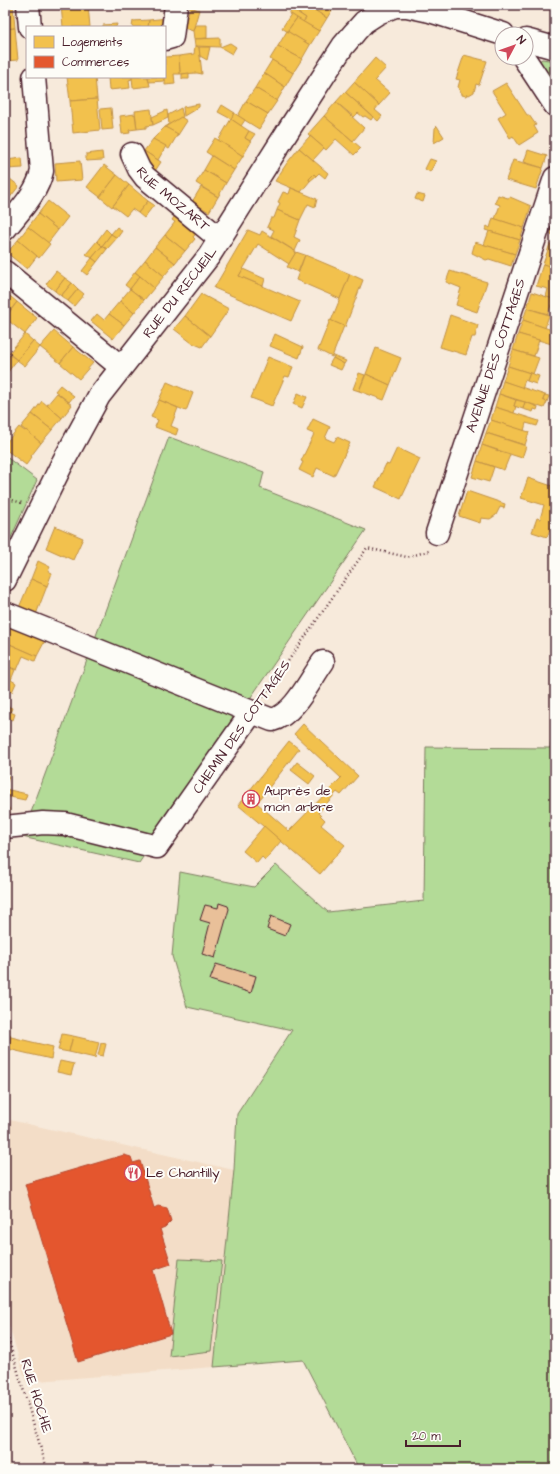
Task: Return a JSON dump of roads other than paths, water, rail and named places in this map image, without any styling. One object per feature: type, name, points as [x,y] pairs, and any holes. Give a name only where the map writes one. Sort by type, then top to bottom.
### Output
[{"type":"street","points":[[28,5],[30,26]]},
{"type":"street","points":[[166,39],[172,37],[176,5]]},
{"type":"street","name":"RUE DU RECUEIL","points":[[5,580],[80,430],[99,396],[210,256],[343,46],[360,26],[369,10],[395,6],[413,6],[494,31]]},
{"type":"street","points":[[534,42],[555,48]]},
{"type":"street","points":[[529,66],[555,105]]},
{"type":"street","points":[[5,229],[35,192],[41,178],[42,172],[34,78]]},
{"type":"street","name":"RUE MOZART","points":[[132,154],[136,165],[145,177],[220,239]]},
{"type":"street","name":"AVENUE DES COTTAGES","points":[[437,534],[555,178]]},
{"type":"street","points":[[5,272],[121,367]]},
{"type":"street","points":[[5,613],[272,720],[285,714],[297,700],[323,662]]},
{"type":"street","name":"CHEMIN DES COTTAGES","points":[[5,827],[43,823],[65,824],[157,847],[252,712]]},
{"type":"place","name":"Auprès de mon arbre","points":[[251,799]]},
{"type":"place","name":"Le Chantilly","points":[[133,1173]]}]
